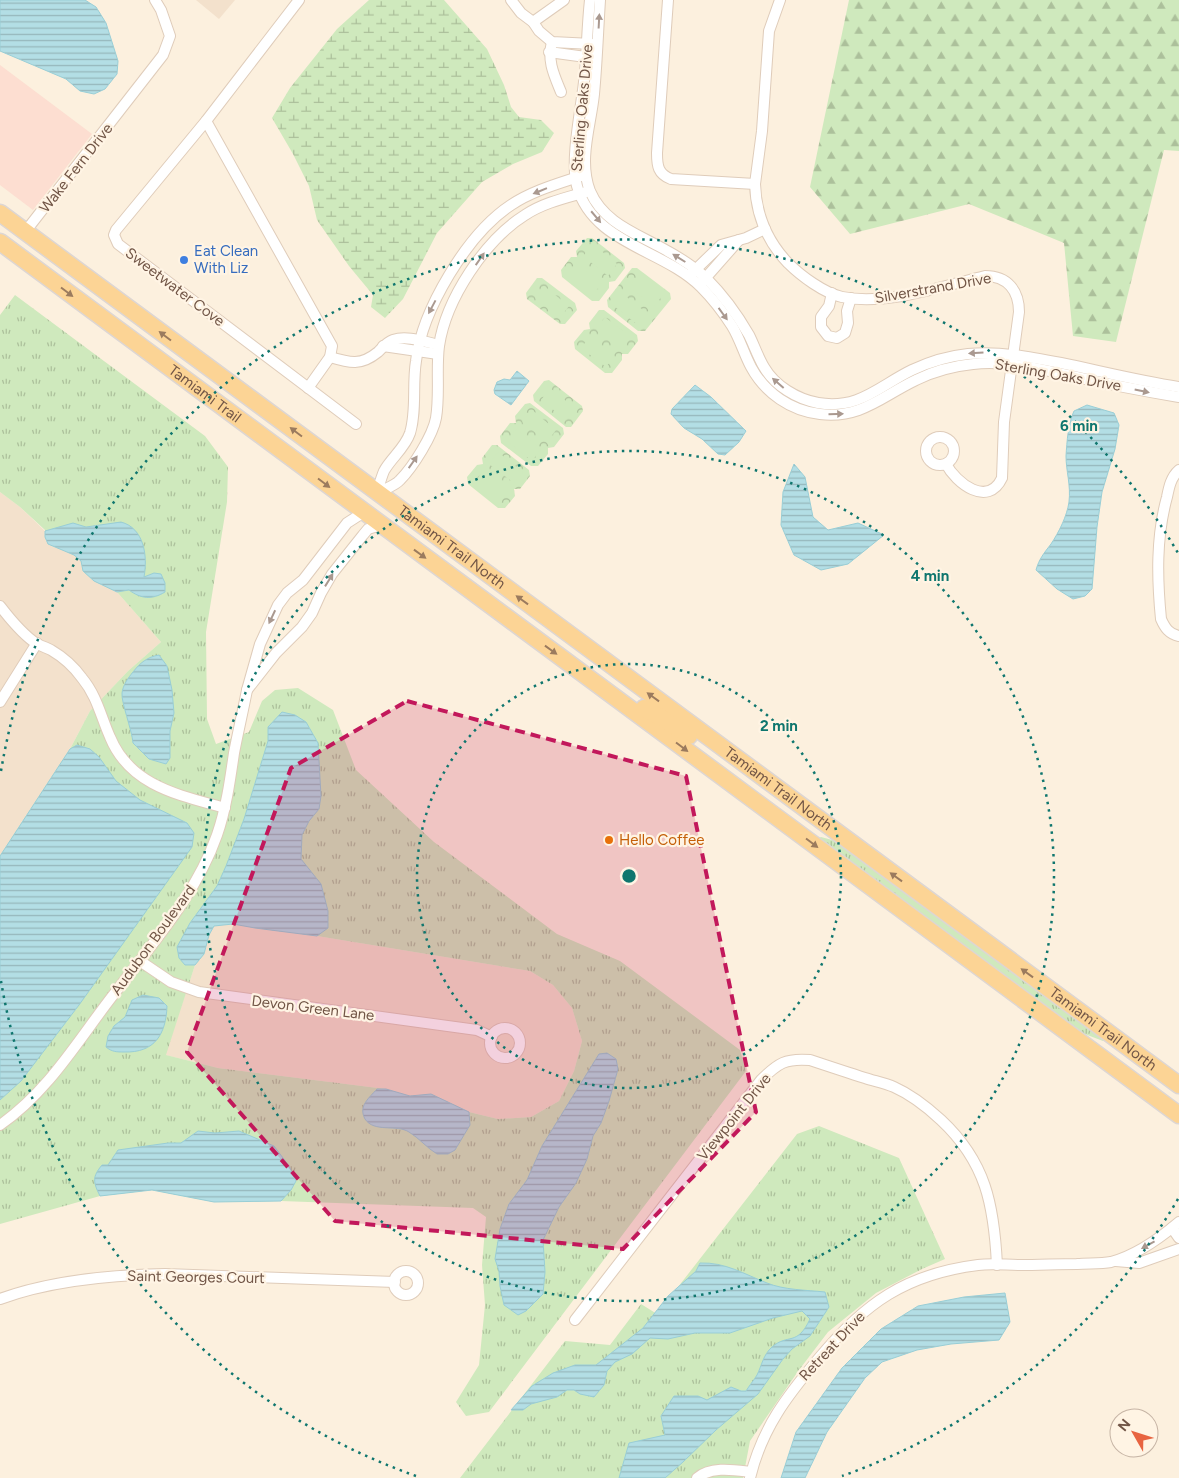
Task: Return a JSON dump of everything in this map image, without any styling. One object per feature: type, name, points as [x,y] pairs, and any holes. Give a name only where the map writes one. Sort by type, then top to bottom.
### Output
[{"type":"main road","name":"Tamiami Trail","points":[[0,213],[377,493]]},
{"type":"main road","name":"Tamiami Trail","points":[[0,242],[381,525]]},
{"type":"main road","points":[[268,440],[324,467],[361,492],[377,493]]},
{"type":"main road","name":"Tamiami Trail North","points":[[377,493],[1179,1085]]},
{"type":"main road","points":[[364,512],[380,513],[389,516],[411,532],[482,571]]},
{"type":"main road","name":"Tamiami Trail North","points":[[381,525],[1179,1114]]},
{"type":"main road","points":[[592,680],[662,718],[699,744],[710,746],[717,744]]},
{"type":"main road","points":[[704,763],[712,758],[723,762],[784,807],[832,829]]},
{"type":"main road","points":[[1140,1086],[1179,1106]]},
{"type":"street","name":"Wake Fern Drive","points":[[25,232],[163,55],[170,36],[162,10],[155,0]]},
{"type":"street","name":"Sweetwater Cove","points":[[299,0],[206,121],[116,230],[114,235],[118,244],[356,424]]},
{"type":"street","points":[[511,0],[521,13],[533,22],[551,47],[586,57],[597,58]]},
{"type":"street","points":[[533,22],[564,0]]},
{"type":"street","name":"Sterling Oaks Drive","points":[[581,176],[593,105],[597,58],[592,44],[590,0]]},
{"type":"street","name":"Sterling Oaks Drive","points":[[600,0],[592,44],[586,57],[575,156],[585,192],[618,225],[662,248],[728,301],[750,337],[770,376],[790,392],[803,399],[817,403],[842,405],[857,401],[912,370],[943,359],[987,352],[1032,368],[1179,397]]},
{"type":"street","points":[[668,0],[657,153],[658,169],[671,179],[755,184]]},
{"type":"street","name":"Silverstrand Drive","points":[[780,0],[769,31],[762,131],[755,184],[756,203],[765,229],[776,248],[792,266],[812,282],[841,297],[879,299],[985,276],[1000,278],[1007,282],[1013,288],[1019,302],[1004,422],[1003,472],[1000,484],[991,491],[976,491],[954,476],[946,464]]},
{"type":"street","points":[[551,47],[592,44]]},
{"type":"street","points":[[551,47],[550,64],[561,92]]},
{"type":"street","points":[[206,121],[332,346],[330,357],[308,388]]},
{"type":"street","points":[[377,493],[385,470],[409,435],[413,421],[415,362],[420,340],[427,318],[448,280],[474,240],[492,220],[511,205],[537,191],[581,176]]},
{"type":"street","points":[[377,493],[399,481],[432,432],[437,406],[439,349],[442,332],[454,303],[474,268],[490,245],[509,226],[526,214],[547,204],[585,192]]},
{"type":"street","points":[[692,273],[721,245],[765,229]]},
{"type":"street","points":[[703,282],[739,240]]},
{"type":"street","points":[[832,293],[829,306],[821,317],[821,327],[828,336],[837,338],[845,332],[848,323],[847,311],[851,298]]},
{"type":"street","points":[[330,357],[356,363],[368,359],[392,340],[402,338],[420,340],[439,349]]},
{"type":"street","points":[[383,346],[418,352],[439,349]]},
{"type":"street","name":"Sterling Oaks Drive","points":[[1012,360],[1035,358],[1179,387]]},
{"type":"street","points":[[1179,470],[1171,481],[1162,514],[1158,557],[1161,619],[1169,632],[1179,636]]},
{"type":"street","name":"Audubon Boulevard","points":[[0,1126],[22,1109],[54,1076],[140,962],[195,882],[211,849],[225,808],[247,690],[260,644],[278,605],[287,593],[303,580],[346,523],[364,512]]},
{"type":"street","name":"Audubon Boulevard","points":[[247,690],[276,653],[302,627],[312,613],[332,574],[368,528],[381,525]]},
{"type":"street","points":[[0,606],[19,628],[37,643],[61,657],[83,679],[97,702],[114,746],[122,759],[134,771],[149,782],[167,791],[225,808]]},
{"type":"street","points":[[0,702],[37,643]]},
{"type":"street","name":"Devon Green Lane","points":[[140,962],[172,982],[199,992],[477,1030],[492,1037]]},
{"type":"street","name":"Viewpoint Drive","points":[[575,1320],[761,1080],[782,1062],[796,1059],[810,1060],[893,1087],[913,1097],[955,1133],[970,1153],[983,1178],[995,1227],[998,1265]]},
{"type":"street","points":[[1175,1225],[1179,1238]]},
{"type":"street","name":"Retreat Drive","points":[[1113,1261],[1132,1254],[1157,1240],[1175,1225]]},
{"type":"street","name":"Retreat Drive","points":[[751,1475],[766,1434],[785,1398],[827,1348],[862,1312],[904,1285],[923,1278],[980,1264],[1092,1263],[1113,1261],[1139,1263],[1179,1249]]},
{"type":"street","name":"Saint Georges Court","points":[[0,1299],[46,1286],[100,1277],[132,1275],[212,1275],[395,1282]]},
{"type":"street","points":[[697,1478],[704,1472],[712,1471],[732,1470],[751,1475]]},
{"type":"highlighted area","points":[[407,701],[686,776],[756,1112],[623,1249],[335,1221],[187,1052],[291,768]]},
{"type":"shaded area","points":[[196,0],[235,0],[219,19]]},
{"type":"shaded area","points":[[0,65],[92,134],[33,210],[0,185]]},
{"type":"shaded area","points":[[0,492],[20,507],[45,531],[48,544],[74,555],[81,561],[83,571],[94,581],[117,592],[161,642],[128,671],[90,711],[70,749],[0,856]]},
{"type":"shaded area","points":[[222,924],[317,936],[530,971],[553,985],[572,1008],[582,1041],[574,1071],[559,1101],[531,1117],[498,1119],[469,1112],[431,1094],[409,1096],[386,1089],[218,1068],[165,1055],[195,965],[204,954],[209,935],[214,926]]},
{"type":"green space","points":[[369,0],[444,0],[487,49],[504,85],[511,107],[519,117],[541,120],[554,133],[542,152],[513,164],[482,182],[437,233],[403,299],[385,318],[371,307],[373,295],[349,266],[317,220],[309,186],[272,118],[290,88],[337,29]]},
{"type":"green space","points":[[849,0],[1179,0],[1179,151],[1164,150],[1116,342],[1073,336],[1064,243],[969,204],[850,234],[810,187]]},
{"type":"green space","points":[[587,238],[592,238],[624,263],[625,268],[615,281],[609,282],[609,288],[599,301],[592,301],[562,277],[561,270],[571,257],[577,257],[576,251]]},
{"type":"green space","points":[[593,244],[617,264],[608,276],[583,256]]},
{"type":"green space","points":[[578,264],[602,283],[593,295],[568,275]]},
{"type":"green space","points":[[632,268],[637,268],[670,293],[671,299],[645,331],[638,331],[608,307],[607,300]]},
{"type":"green space","points":[[638,275],[663,295],[654,306],[629,287]]},
{"type":"green space","points":[[537,278],[542,278],[575,303],[577,310],[565,324],[560,324],[527,299],[526,293]]},
{"type":"green space","points":[[544,286],[569,306],[560,318],[535,298]]},
{"type":"green space","points":[[623,294],[648,314],[639,326],[614,306]]},
{"type":"green space","points":[[15,295],[205,436],[228,467],[227,502],[206,632],[207,719],[216,744],[249,732],[262,701],[275,690],[298,688],[333,710],[356,770],[434,842],[557,934],[620,961],[740,1050],[746,1071],[489,1412],[466,1416],[456,1402],[479,1365],[485,1305],[482,1265],[486,1217],[473,1208],[281,1201],[214,1202],[152,1190],[100,1196],[0,1224],[0,856],[70,749],[90,711],[128,671],[161,642],[117,592],[94,581],[83,571],[81,561],[74,555],[48,544],[45,530],[0,492],[0,315]],"holes":[[[233,924],[530,971],[553,985],[572,1008],[582,1041],[574,1071],[559,1101],[531,1117],[498,1119],[469,1112],[431,1094],[409,1096],[386,1089],[218,1068],[166,1055],[195,965],[204,954],[209,935],[214,926]]]},
{"type":"green space","points":[[599,310],[604,310],[637,335],[638,341],[628,354],[622,354],[622,360],[612,373],[605,373],[575,349],[574,342],[584,330],[590,329],[589,323]]},
{"type":"green space","points":[[605,317],[630,336],[621,348],[596,328]]},
{"type":"green space","points":[[590,336],[615,356],[606,367],[581,348]]},
{"type":"green space","points":[[549,380],[582,406],[583,411],[571,427],[566,427],[534,401],[533,395],[544,381]]},
{"type":"green space","points":[[550,388],[575,408],[566,420],[541,400]]},
{"type":"green space","points":[[530,403],[563,428],[564,434],[554,447],[548,448],[548,454],[538,466],[531,466],[501,443],[500,436],[510,423],[516,423],[515,416],[525,404]]},
{"type":"green space","points":[[532,410],[556,430],[547,442],[522,422]]},
{"type":"green space","points":[[516,429],[541,449],[532,461],[507,441]]},
{"type":"green space","points":[[492,445],[497,445],[529,470],[530,476],[520,489],[514,489],[515,496],[505,508],[498,508],[468,484],[467,477],[477,465],[483,464],[482,458]]},
{"type":"green space","points":[[498,452],[523,472],[514,483],[489,464]]},
{"type":"green space","points":[[483,471],[508,491],[499,503],[474,483]]},
{"type":"green space","points":[[819,838],[836,841],[1105,1039],[1103,1041],[1082,1033]]},
{"type":"green space","points":[[819,1126],[899,1158],[945,1259],[876,1293],[828,1332],[750,1441],[743,1478],[460,1478],[565,1341],[610,1345],[641,1304],[657,1314],[797,1134]]},
{"type":"water","points":[[0,0],[85,0],[96,7],[106,23],[118,61],[117,74],[105,89],[94,94],[80,91],[66,79],[0,51]]},
{"type":"water","points":[[517,371],[529,381],[511,405],[495,394],[494,390],[497,382],[504,379],[510,380]]},
{"type":"water","points":[[695,385],[711,397],[746,431],[739,442],[725,455],[718,454],[702,439],[684,428],[671,414],[672,409]]},
{"type":"water","points":[[1087,405],[1114,413],[1119,425],[1115,449],[1102,492],[1092,589],[1085,596],[1073,599],[1057,589],[1036,570],[1040,559],[1060,529],[1066,513],[1069,502],[1066,456],[1069,427],[1074,411]]},
{"type":"water","points":[[794,464],[805,477],[813,517],[828,530],[858,523],[884,535],[848,564],[821,570],[794,555],[781,525],[783,492]]},
{"type":"water","points":[[121,522],[135,530],[143,544],[145,552],[144,577],[154,573],[161,574],[165,583],[165,592],[156,596],[142,597],[129,590],[117,592],[94,581],[83,571],[81,561],[74,555],[48,544],[45,537],[45,531],[73,523],[86,527]]},
{"type":"water","points":[[159,655],[167,666],[174,713],[170,731],[170,758],[166,764],[149,759],[133,743],[122,697],[125,684],[141,663]]},
{"type":"water","points":[[282,712],[295,715],[306,722],[318,743],[321,796],[319,809],[309,821],[302,835],[301,859],[321,884],[328,911],[328,928],[317,936],[233,924],[214,926],[209,935],[204,954],[195,965],[185,965],[179,958],[177,947],[190,923],[217,886],[226,866],[244,819],[268,741],[268,727]]},
{"type":"water","points":[[77,745],[90,749],[99,757],[116,781],[140,800],[187,823],[194,833],[192,847],[79,1005],[21,1081],[0,1100],[0,856],[70,749]]},
{"type":"water","points":[[143,995],[159,998],[167,1006],[164,1025],[157,1040],[144,1049],[135,1051],[121,1052],[108,1049],[106,1047],[108,1036],[114,1026],[125,1017],[132,1000]]},
{"type":"water","points":[[607,1053],[616,1059],[618,1069],[609,1101],[601,1123],[593,1136],[587,1159],[576,1183],[559,1207],[543,1240],[545,1272],[543,1294],[526,1311],[518,1315],[504,1305],[500,1286],[499,1271],[495,1259],[500,1229],[509,1204],[527,1180],[542,1146],[599,1054]]},
{"type":"water","points":[[377,1089],[386,1089],[410,1096],[431,1094],[469,1112],[470,1125],[455,1150],[448,1154],[437,1154],[409,1132],[374,1126],[365,1119],[363,1114],[364,1106]]},
{"type":"water","points":[[198,1131],[215,1133],[239,1131],[274,1146],[289,1166],[296,1181],[291,1190],[281,1201],[214,1202],[152,1190],[100,1196],[95,1183],[96,1173],[102,1165],[108,1165],[118,1150],[181,1143]]},
{"type":"water","points":[[700,1263],[718,1264],[781,1287],[825,1292],[829,1307],[810,1336],[792,1349],[783,1359],[758,1394],[665,1478],[619,1478],[629,1443],[665,1435],[661,1416],[674,1396],[698,1396],[707,1400],[731,1387],[746,1391],[757,1375],[769,1350],[778,1343],[801,1333],[805,1328],[810,1319],[802,1311],[773,1318],[730,1333],[695,1333],[668,1339],[650,1338],[632,1354],[615,1362],[607,1371],[604,1385],[594,1397],[580,1394],[574,1390],[567,1390],[557,1397],[531,1404],[523,1410],[511,1410],[532,1386],[553,1373],[575,1365],[596,1365],[643,1328],[668,1296],[696,1271]]},
{"type":"water","points":[[1005,1293],[1010,1322],[999,1340],[951,1344],[917,1350],[882,1362],[865,1378],[827,1432],[805,1478],[781,1478],[796,1432],[842,1368],[881,1329],[918,1306],[964,1297]]},
{"type":"place","name":"Eat Clean With Liz","points":[[184,260]]},
{"type":"place","name":"Hello Coffee","points":[[609,840]]}]
